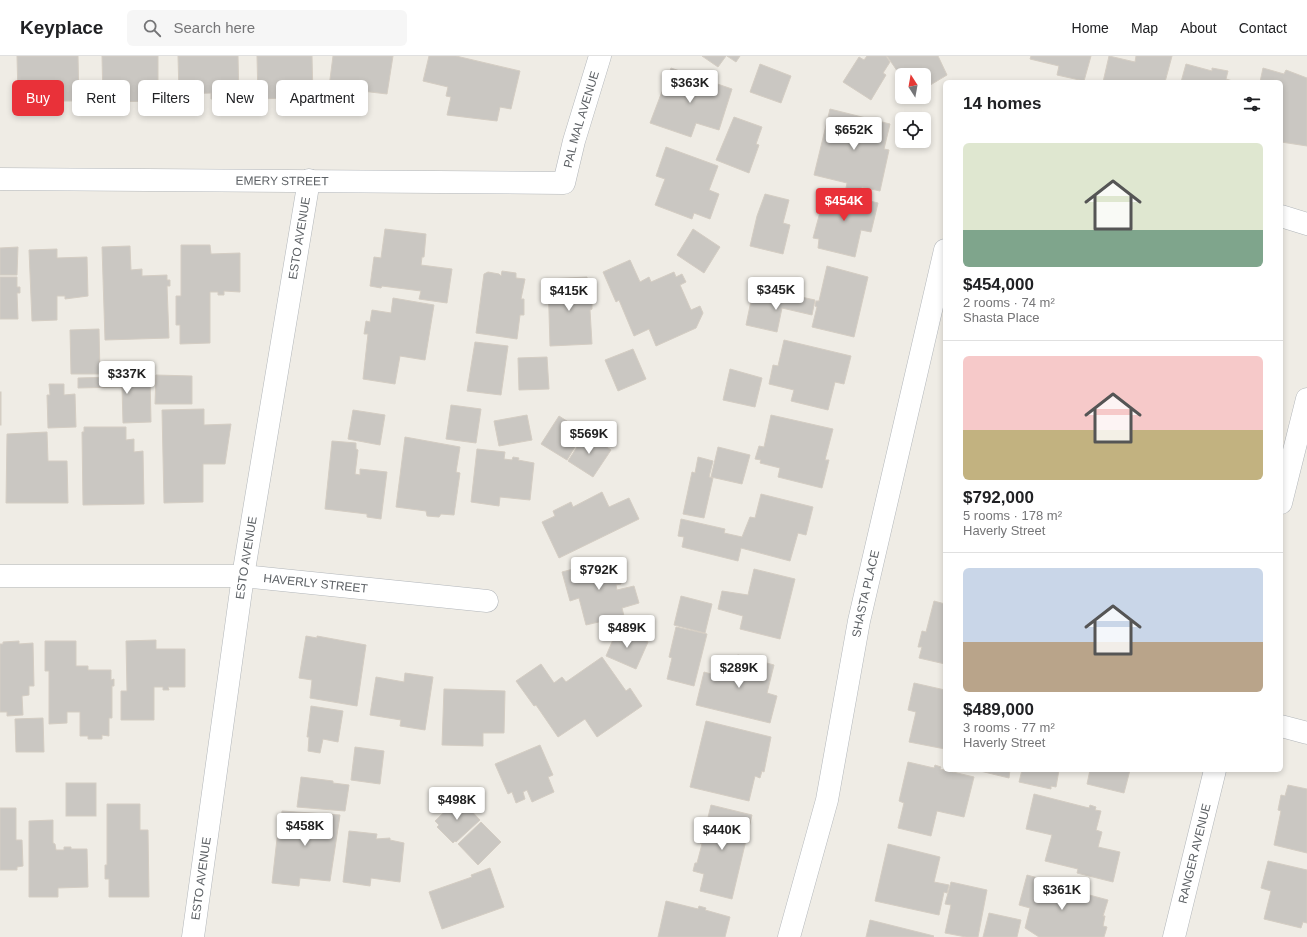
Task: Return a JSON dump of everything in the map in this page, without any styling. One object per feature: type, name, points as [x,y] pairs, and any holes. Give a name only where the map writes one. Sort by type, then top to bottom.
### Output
[{"type":"street","name":"PAL MAL AVENUE","points":[[564,183],[574,141],[600,56]]},
{"type":"street","name":"EMERY STREET","points":[[0,180],[309,180],[564,183]]},
{"type":"street","name":"ESTO AVENUE","points":[[193,937],[244,576],[309,180]]},
{"type":"street","points":[[1283,217],[1307,224]]},
{"type":"street","name":"SHASTA PLACE","points":[[789,937],[827,800],[859,621],[943,259]]},
{"type":"street","points":[[1283,495],[1307,399]]},
{"type":"street","name":"HAVERLY STREET","points":[[0,576],[244,576],[487,601]]},
{"type":"street","points":[[1283,727],[1307,733]]},
{"type":"street","name":"RANGER AVENUE","points":[[1174,937],[1215,772]]},
{"type":"building","points":[[17,56],[78,56],[79,80],[72,80],[72,101],[64,101],[64,80],[18,80]]},
{"type":"building","points":[[102,56],[158,56],[158,80],[138,80],[138,101],[130,102],[130,80],[103,80]]},
{"type":"building","points":[[178,56],[238,56],[239,80],[212,80],[212,99],[211,93],[204,93],[204,80],[179,80]]},
{"type":"building","points":[[257,56],[312,56],[313,80],[276,80],[276,98],[268,99],[268,80],[258,80]]},
{"type":"building","points":[[333,56],[393,56],[387,94],[368,92],[368,80],[330,80]]},
{"type":"building","points":[[429,56],[456,56],[520,71],[511,109],[500,107],[497,121],[447,115],[451,97],[446,96],[448,87],[423,81]]},
{"type":"building","points":[[702,56],[726,56],[718,67]]},
{"type":"building","points":[[727,56],[740,56],[736,62]]},
{"type":"building","points":[[867,56],[886,56],[890,62],[883,73],[886,75],[871,100],[843,82],[859,57],[864,60]]},
{"type":"building","points":[[887,56],[938,56],[947,75],[931,85],[931,68],[895,68]]},
{"type":"building","points":[[1031,56],[1091,56],[1084,80],[1057,75],[1059,66],[1030,59]]},
{"type":"building","points":[[1109,56],[1135,62],[1136,56],[1172,56],[1166,80],[1103,80]]},
{"type":"building","points":[[760,64],[791,76],[781,103],[750,92]]},
{"type":"building","points":[[1186,64],[1212,71],[1212,68],[1228,71],[1226,79],[1229,80],[1182,80]]},
{"type":"building","points":[[671,68],[732,89],[719,130],[696,123],[691,137],[650,123]]},
{"type":"building","points":[[1263,68],[1284,74],[1286,70],[1307,78],[1307,146],[1283,142],[1283,80],[1260,80]]},
{"type":"building","points":[[830,109],[890,124],[884,149],[889,150],[880,191],[862,187],[861,191],[846,188],[847,183],[814,175]]},
{"type":"building","points":[[734,117],[762,127],[756,144],[759,145],[749,173],[716,160]]},
{"type":"building","points":[[666,147],[718,166],[709,190],[719,194],[710,219],[694,213],[692,219],[655,205],[665,179],[656,176]]},
{"type":"building","points":[[826,190],[878,203],[871,232],[861,230],[855,257],[818,248],[819,239],[813,238]]},
{"type":"building","points":[[765,194],[789,200],[783,223],[790,225],[783,254],[750,246],[757,216]]},
{"type":"building","points":[[385,229],[426,234],[424,257],[422,257],[421,265],[452,269],[447,303],[419,299],[421,291],[370,286],[374,257],[381,258]]},
{"type":"building","points":[[693,229],[720,247],[704,273],[677,255]]},
{"type":"building","points":[[181,245],[210,245],[211,254],[240,253],[240,292],[224,291],[224,295],[218,295],[218,292],[210,292],[210,343],[180,344],[180,325],[176,325],[176,296],[181,296]]},
{"type":"building","points":[[130,246],[131,270],[142,269],[142,276],[167,275],[167,280],[170,280],[170,286],[167,286],[169,338],[105,340],[102,247]]},
{"type":"building","points":[[18,247],[17,275],[0,275],[0,248]]},
{"type":"building","points":[[57,249],[57,258],[87,257],[88,296],[65,299],[65,296],[57,296],[57,320],[32,321],[29,250]]},
{"type":"building","points":[[630,260],[640,282],[649,277],[651,282],[674,272],[676,277],[682,274],[686,282],[680,285],[691,310],[700,306],[703,313],[696,328],[656,346],[649,329],[634,336],[619,300],[616,302],[603,272]]},
{"type":"building","points":[[827,266],[868,277],[854,337],[812,327],[817,307],[815,306],[816,301],[819,301]]},
{"type":"building","points":[[502,271],[516,273],[516,278],[525,279],[521,299],[524,299],[524,315],[520,315],[517,339],[476,333],[484,274],[488,272],[499,274],[501,276]]},
{"type":"building","points":[[0,277],[17,277],[17,287],[20,287],[20,293],[17,293],[18,319],[0,319]]},
{"type":"building","points":[[587,277],[589,303],[592,303],[592,309],[590,310],[592,344],[550,346],[548,279]]},
{"type":"building","points":[[787,294],[815,300],[812,315],[782,308],[777,332],[746,325],[752,296],[785,303]]},
{"type":"building","points":[[393,298],[434,305],[425,360],[400,356],[395,384],[363,379],[368,334],[364,334],[366,321],[370,322],[372,310],[391,313]]},
{"type":"building","points":[[99,329],[100,374],[71,374],[70,330]]},
{"type":"building","points":[[784,340],[851,356],[844,384],[835,382],[828,410],[791,401],[794,390],[769,384],[773,365],[778,366]]},
{"type":"building","points":[[475,342],[508,346],[501,395],[467,391]]},
{"type":"building","points":[[633,349],[646,379],[618,391],[605,360]]},
{"type":"building","points":[[547,357],[549,389],[519,390],[518,358]]},
{"type":"building","points":[[730,369],[762,378],[755,407],[723,400]]},
{"type":"building","points":[[156,375],[192,376],[192,404],[155,404]]},
{"type":"building","points":[[150,376],[151,422],[123,423],[122,387],[78,388],[78,378]]},
{"type":"building","points":[[49,384],[64,384],[64,395],[75,394],[76,427],[48,428],[47,395],[50,395]]},
{"type":"building","points":[[1,392],[1,425],[0,425]]},
{"type":"building","points":[[451,405],[481,409],[476,443],[446,439]]},
{"type":"building","points":[[204,409],[204,425],[231,424],[225,464],[203,464],[203,502],[164,503],[162,410]]},
{"type":"building","points":[[353,410],[385,415],[380,445],[348,439]]},
{"type":"building","points":[[527,415],[532,440],[499,446],[494,421]]},
{"type":"building","points":[[771,415],[833,429],[825,460],[829,460],[822,488],[778,477],[780,468],[760,463],[761,460],[755,459],[759,446],[764,447]]},
{"type":"building","points":[[559,416],[584,432],[567,460],[541,444]]},
{"type":"building","points":[[84,427],[126,427],[126,440],[134,439],[134,452],[143,451],[144,504],[83,505],[82,432],[84,432]]},
{"type":"building","points":[[47,432],[48,461],[67,461],[68,503],[6,503],[7,434]]},
{"type":"building","points":[[586,433],[611,450],[593,477],[568,461]]},
{"type":"building","points":[[405,437],[460,447],[456,472],[460,473],[454,515],[441,514],[439,517],[427,516],[426,511],[396,507]]},
{"type":"building","points":[[332,441],[356,443],[356,449],[358,450],[355,474],[360,475],[360,469],[387,472],[381,519],[367,517],[367,514],[325,509]]},
{"type":"building","points":[[718,447],[750,455],[742,484],[711,477]]},
{"type":"building","points":[[477,449],[505,452],[504,459],[512,460],[513,457],[519,458],[518,460],[534,463],[530,500],[500,497],[499,506],[471,502]]},
{"type":"building","points":[[698,457],[713,461],[709,477],[713,478],[704,518],[683,514],[692,472],[695,473]]},
{"type":"building","points":[[602,492],[609,507],[629,498],[639,519],[559,558],[542,522],[555,516],[553,511],[571,502],[573,507]]},
{"type":"building","points":[[761,494],[813,507],[806,535],[798,533],[790,561],[741,548],[738,561],[682,547],[684,537],[678,536],[681,519],[725,529],[724,533],[742,537],[750,517],[755,518]]},
{"type":"building","points":[[614,558],[621,584],[616,585],[617,590],[634,586],[639,603],[622,608],[624,616],[586,625],[579,598],[570,601],[562,572]]},
{"type":"building","points":[[754,569],[795,579],[780,639],[740,629],[743,616],[718,609],[722,591],[748,595]]},
{"type":"building","points":[[681,596],[712,604],[705,633],[674,625]]},
{"type":"building","points":[[934,601],[943,603],[943,664],[919,658],[922,647],[918,647],[922,631],[926,632]]},
{"type":"building","points":[[676,627],[707,634],[694,686],[667,679],[672,658],[669,657]]},
{"type":"building","points":[[618,628],[648,642],[636,669],[606,656]]},
{"type":"building","points":[[306,636],[317,638],[317,636],[366,645],[357,706],[310,698],[312,680],[299,678]]},
{"type":"building","points":[[156,640],[156,649],[185,649],[185,687],[168,687],[169,690],[163,690],[163,687],[154,687],[154,720],[121,720],[121,691],[127,691],[126,641]]},
{"type":"building","points":[[19,641],[19,644],[33,643],[34,686],[29,686],[29,695],[22,696],[23,715],[7,716],[7,712],[0,712],[0,644],[3,644],[3,642]]},
{"type":"building","points":[[45,641],[76,641],[76,666],[88,666],[88,670],[111,670],[111,680],[114,679],[114,686],[112,686],[112,718],[109,718],[109,736],[102,735],[102,739],[88,739],[88,736],[80,736],[80,712],[67,712],[67,723],[49,724],[49,671],[45,671]]},
{"type":"building","points":[[738,655],[774,665],[767,693],[777,696],[770,723],[696,705],[704,672],[711,674],[713,662],[723,665]]},
{"type":"building","points":[[602,657],[626,691],[630,688],[642,706],[597,737],[585,719],[558,737],[536,705],[534,706],[516,681],[541,664],[554,683],[562,677],[566,682]]},
{"type":"building","points":[[405,673],[433,677],[425,730],[400,726],[401,720],[370,715],[376,677],[404,682]]},
{"type":"building","points":[[914,683],[943,690],[943,749],[909,742],[916,712],[908,710]]},
{"type":"building","points":[[444,689],[505,691],[504,733],[483,733],[483,746],[442,745]]},
{"type":"building","points":[[311,706],[343,711],[338,742],[323,739],[320,753],[308,751],[309,737],[307,737]]},
{"type":"building","points":[[43,718],[44,752],[16,752],[15,719]]},
{"type":"building","points":[[706,721],[771,737],[764,772],[762,771],[760,778],[755,776],[749,801],[690,787]]},
{"type":"building","points":[[540,745],[553,775],[548,777],[554,792],[532,802],[527,790],[523,792],[525,799],[516,803],[512,792],[508,794],[495,764]]},
{"type":"building","points":[[355,747],[384,751],[380,784],[351,780]]},
{"type":"building","points":[[908,762],[934,768],[935,765],[941,767],[940,769],[943,770],[943,772],[953,772],[974,777],[964,817],[937,811],[931,836],[898,828],[904,803],[899,801]]},
{"type":"building","points":[[984,772],[1010,772],[1009,778]]},
{"type":"building","points":[[1022,772],[1059,772],[1056,787],[1051,786],[1051,789],[1019,782]]},
{"type":"building","points":[[1090,772],[1129,772],[1124,793],[1087,784]]},
{"type":"building","points":[[301,777],[333,781],[333,783],[349,785],[345,811],[297,807]]},
{"type":"building","points":[[66,783],[96,783],[96,816],[66,816]]},
{"type":"building","points":[[1288,785],[1307,789],[1307,853],[1274,845],[1281,811],[1278,810],[1281,795],[1285,796]]},
{"type":"building","points":[[1034,794],[1089,808],[1090,805],[1096,807],[1095,810],[1101,811],[1096,830],[1102,832],[1098,847],[1120,852],[1113,882],[1077,873],[1078,869],[1045,861],[1052,835],[1026,829]]},
{"type":"building","points":[[459,798],[480,820],[453,843],[437,827],[439,825],[435,821]]},
{"type":"building","points":[[107,804],[140,804],[140,830],[148,830],[149,897],[109,897],[109,879],[105,879],[105,865],[107,865]]},
{"type":"building","points":[[711,805],[752,815],[732,899],[700,891],[704,874],[693,871],[695,863],[697,863],[702,844],[700,843],[701,837],[703,838]]},
{"type":"building","points":[[0,808],[16,808],[16,840],[22,840],[23,866],[17,867],[17,870],[0,870]]},
{"type":"building","points":[[282,811],[340,815],[330,881],[300,878],[299,886],[272,883],[278,830],[280,830]]},
{"type":"building","points":[[53,820],[53,843],[55,844],[56,850],[64,850],[64,847],[71,847],[71,849],[87,849],[88,887],[58,888],[58,897],[29,897],[29,821]]},
{"type":"building","points":[[481,822],[501,842],[478,865],[458,844]]},
{"type":"building","points":[[349,831],[377,834],[376,839],[390,838],[390,840],[404,843],[400,882],[371,878],[370,886],[343,882]]},
{"type":"building","points":[[888,844],[940,857],[934,882],[949,885],[947,893],[944,892],[939,915],[875,901]]},
{"type":"building","points":[[1268,861],[1307,870],[1307,923],[1303,922],[1301,928],[1264,919],[1271,891],[1261,888]]},
{"type":"building","points":[[490,868],[504,907],[442,929],[429,892],[472,877],[471,875]]},
{"type":"building","points":[[1027,875],[1064,885],[1063,888],[1108,900],[1103,916],[1105,916],[1103,926],[1107,927],[1104,937],[1039,937],[1025,928],[1030,908],[1019,905]]},
{"type":"building","points":[[951,882],[987,890],[978,937],[966,937],[945,933],[951,905],[945,904]]},
{"type":"building","points":[[666,901],[698,909],[699,906],[706,908],[705,910],[730,917],[725,937],[658,937]]},
{"type":"building","points":[[989,913],[1021,920],[1017,937],[983,937]]},
{"type":"building","points":[[870,920],[934,936],[866,937]]}]
